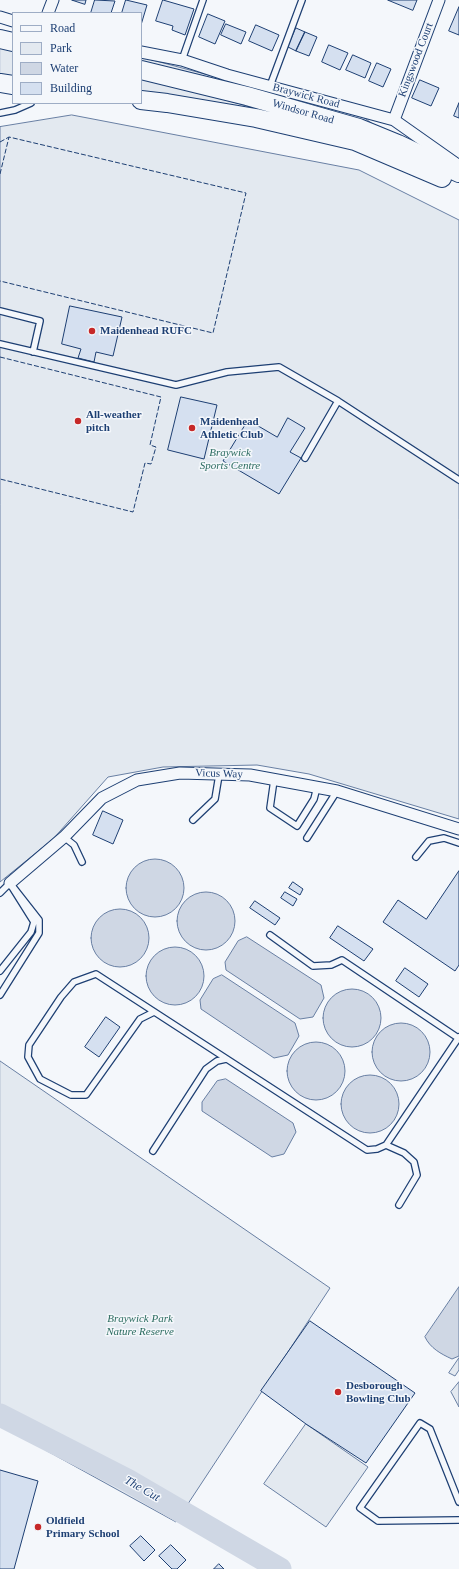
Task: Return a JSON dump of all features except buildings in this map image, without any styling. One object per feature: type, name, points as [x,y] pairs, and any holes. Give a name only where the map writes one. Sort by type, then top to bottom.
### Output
[{"type":"main road","points":[[0,39],[12,42]]},
{"type":"main road","name":"Windsor Road","points":[[142,70],[247,96],[359,128],[398,144],[459,173]]},
{"type":"main road","points":[[0,83],[12,86]]},
{"type":"main road","points":[[142,100],[256,118],[356,141],[459,186]]},
{"type":"street","points":[[48,12],[53,0]]},
{"type":"street","name":"Kingswood Court","points":[[394,120],[439,0]]},
{"type":"street","points":[[0,17],[12,21]]},
{"type":"street","name":"Braywick Road","points":[[142,52],[182,60],[394,120],[459,166]]},
{"type":"street","name":"Vicus Way","points":[[10,883],[64,836],[102,798],[136,780],[180,773],[250,775],[337,791],[459,829]]},
{"type":"lane","points":[[182,60],[202,0]]},
{"type":"lane","points":[[270,86],[302,0]]},
{"type":"lane","points":[[0,113],[15,110],[29,104]]},
{"type":"lane","points":[[0,311],[40,321],[33,352]]},
{"type":"lane","points":[[0,344],[176,385],[227,372],[279,367],[338,401],[459,480]]},
{"type":"lane","points":[[305,458],[338,401]]},
{"type":"lane","points":[[193,820],[215,799],[219,775]]},
{"type":"lane","points":[[274,780],[270,808],[297,826],[314,799],[317,788]]},
{"type":"lane","points":[[307,838],[337,791]]},
{"type":"lane","points":[[64,836],[74,845],[82,862]]},
{"type":"lane","points":[[416,857],[428,841],[444,838],[459,844]]},
{"type":"lane","points":[[0,893],[10,883]]},
{"type":"lane","points":[[0,971],[31,932],[34,922],[14,892],[10,883]]},
{"type":"lane","points":[[0,995],[35,941],[40,926],[39,920],[10,883]]},
{"type":"lane","points":[[154,1012],[140,1019],[86,1095],[71,1095],[40,1078],[28,1057],[29,1045],[61,997],[74,982],[96,974],[367,1150],[377,1149],[386,1145],[458,1037],[342,960],[330,965],[313,966],[270,935]]},
{"type":"lane","points":[[152,1151],[206,1069],[217,1061],[226,1059]]},
{"type":"lane","points":[[386,1145],[404,1154],[414,1162],[418,1175],[399,1205]]},
{"type":"lane","points":[[459,1502],[430,1429],[420,1422],[360,1508],[378,1521],[459,1520]]},
{"type":"green space","points":[[0,46],[12,49],[12,78],[0,76]]},
{"type":"green space","points":[[142,57],[362,116],[374,125],[142,62]]},
{"type":"green space","points":[[142,77],[321,126],[142,95]]},
{"type":"green space","name":"Braywick Sports Centre","points":[[72,115],[359,170],[459,220],[459,819],[309,774],[257,765],[163,767],[108,777],[53,839],[0,882],[0,127]]},
{"type":"green space","name":"Braywick Park Nature Reserve","points":[[0,1061],[330,1288],[176,1522],[0,1425]]},
{"type":"green space","points":[[459,1358],[459,1370],[455,1376],[449,1373]]},
{"type":"green space","points":[[459,1382],[459,1407],[451,1392]]},
{"type":"green space","points":[[306,1424],[368,1467],[326,1527],[264,1484]]},
{"type":"water","points":[[155,859],[171,864],[179,872],[184,888],[179,904],[171,912],[155,917],[139,912],[131,904],[126,888],[131,872],[139,864]]},
{"type":"water","points":[[206,892],[222,897],[230,905],[235,921],[230,937],[222,945],[206,950],[190,945],[182,937],[177,921],[182,905],[190,897]]},
{"type":"water","points":[[120,909],[136,914],[144,922],[149,938],[144,954],[136,962],[120,967],[104,962],[96,954],[91,938],[96,922],[104,914]]},
{"type":"water","points":[[247,937],[321,985],[324,998],[313,1017],[300,1019],[226,970],[225,962],[238,941]]},
{"type":"water","points":[[175,947],[191,952],[199,960],[204,976],[199,992],[191,1000],[175,1005],[159,1000],[151,992],[146,976],[151,960],[159,952]]},
{"type":"water","points":[[222,975],[295,1023],[299,1036],[288,1055],[274,1058],[201,1009],[200,1000],[213,979]]},
{"type":"water","points":[[352,989],[368,994],[376,1002],[381,1018],[376,1034],[368,1042],[352,1047],[336,1042],[328,1034],[323,1018],[328,1002],[336,994]]},
{"type":"water","points":[[401,1023],[417,1028],[425,1036],[430,1052],[425,1068],[417,1076],[401,1081],[385,1076],[377,1068],[372,1052],[377,1036],[385,1028]]},
{"type":"water","points":[[316,1042],[332,1047],[340,1055],[345,1071],[340,1087],[332,1095],[316,1100],[300,1095],[292,1087],[287,1071],[292,1055],[300,1047]]},
{"type":"water","points":[[370,1075],[386,1080],[394,1088],[399,1104],[394,1120],[386,1128],[370,1133],[354,1128],[346,1120],[341,1104],[346,1088],[354,1080]]},
{"type":"water","points":[[226,1079],[293,1123],[296,1132],[284,1154],[272,1157],[202,1111],[202,1102],[217,1081]]},
{"type":"water","points":[[459,1287],[459,1356],[452,1359],[440,1353],[427,1341],[425,1337]]},
{"type":"waterway","name":"The Cut","points":[[0,1415],[127,1480],[280,1569]]},
{"type":"fence","points":[[0,142],[9,137]]},
{"type":"fence","points":[[0,174],[9,137],[246,193],[213,333],[0,281]]},
{"type":"fence","points":[[0,357],[161,397],[150,445],[156,447],[151,464],[145,463],[133,512],[0,479]]},
{"type":"place","name":"Maidenhead RUFC","points":[[92,331]]},
{"type":"place","name":"All-weather pitch","points":[[78,421]]},
{"type":"place","name":"Maidenhead Athletic Club","points":[[192,428]]},
{"type":"place","name":"Desborough Bowling Club","points":[[338,1392]]},
{"type":"place","name":"Oldfield Primary School","points":[[38,1527]]}]
